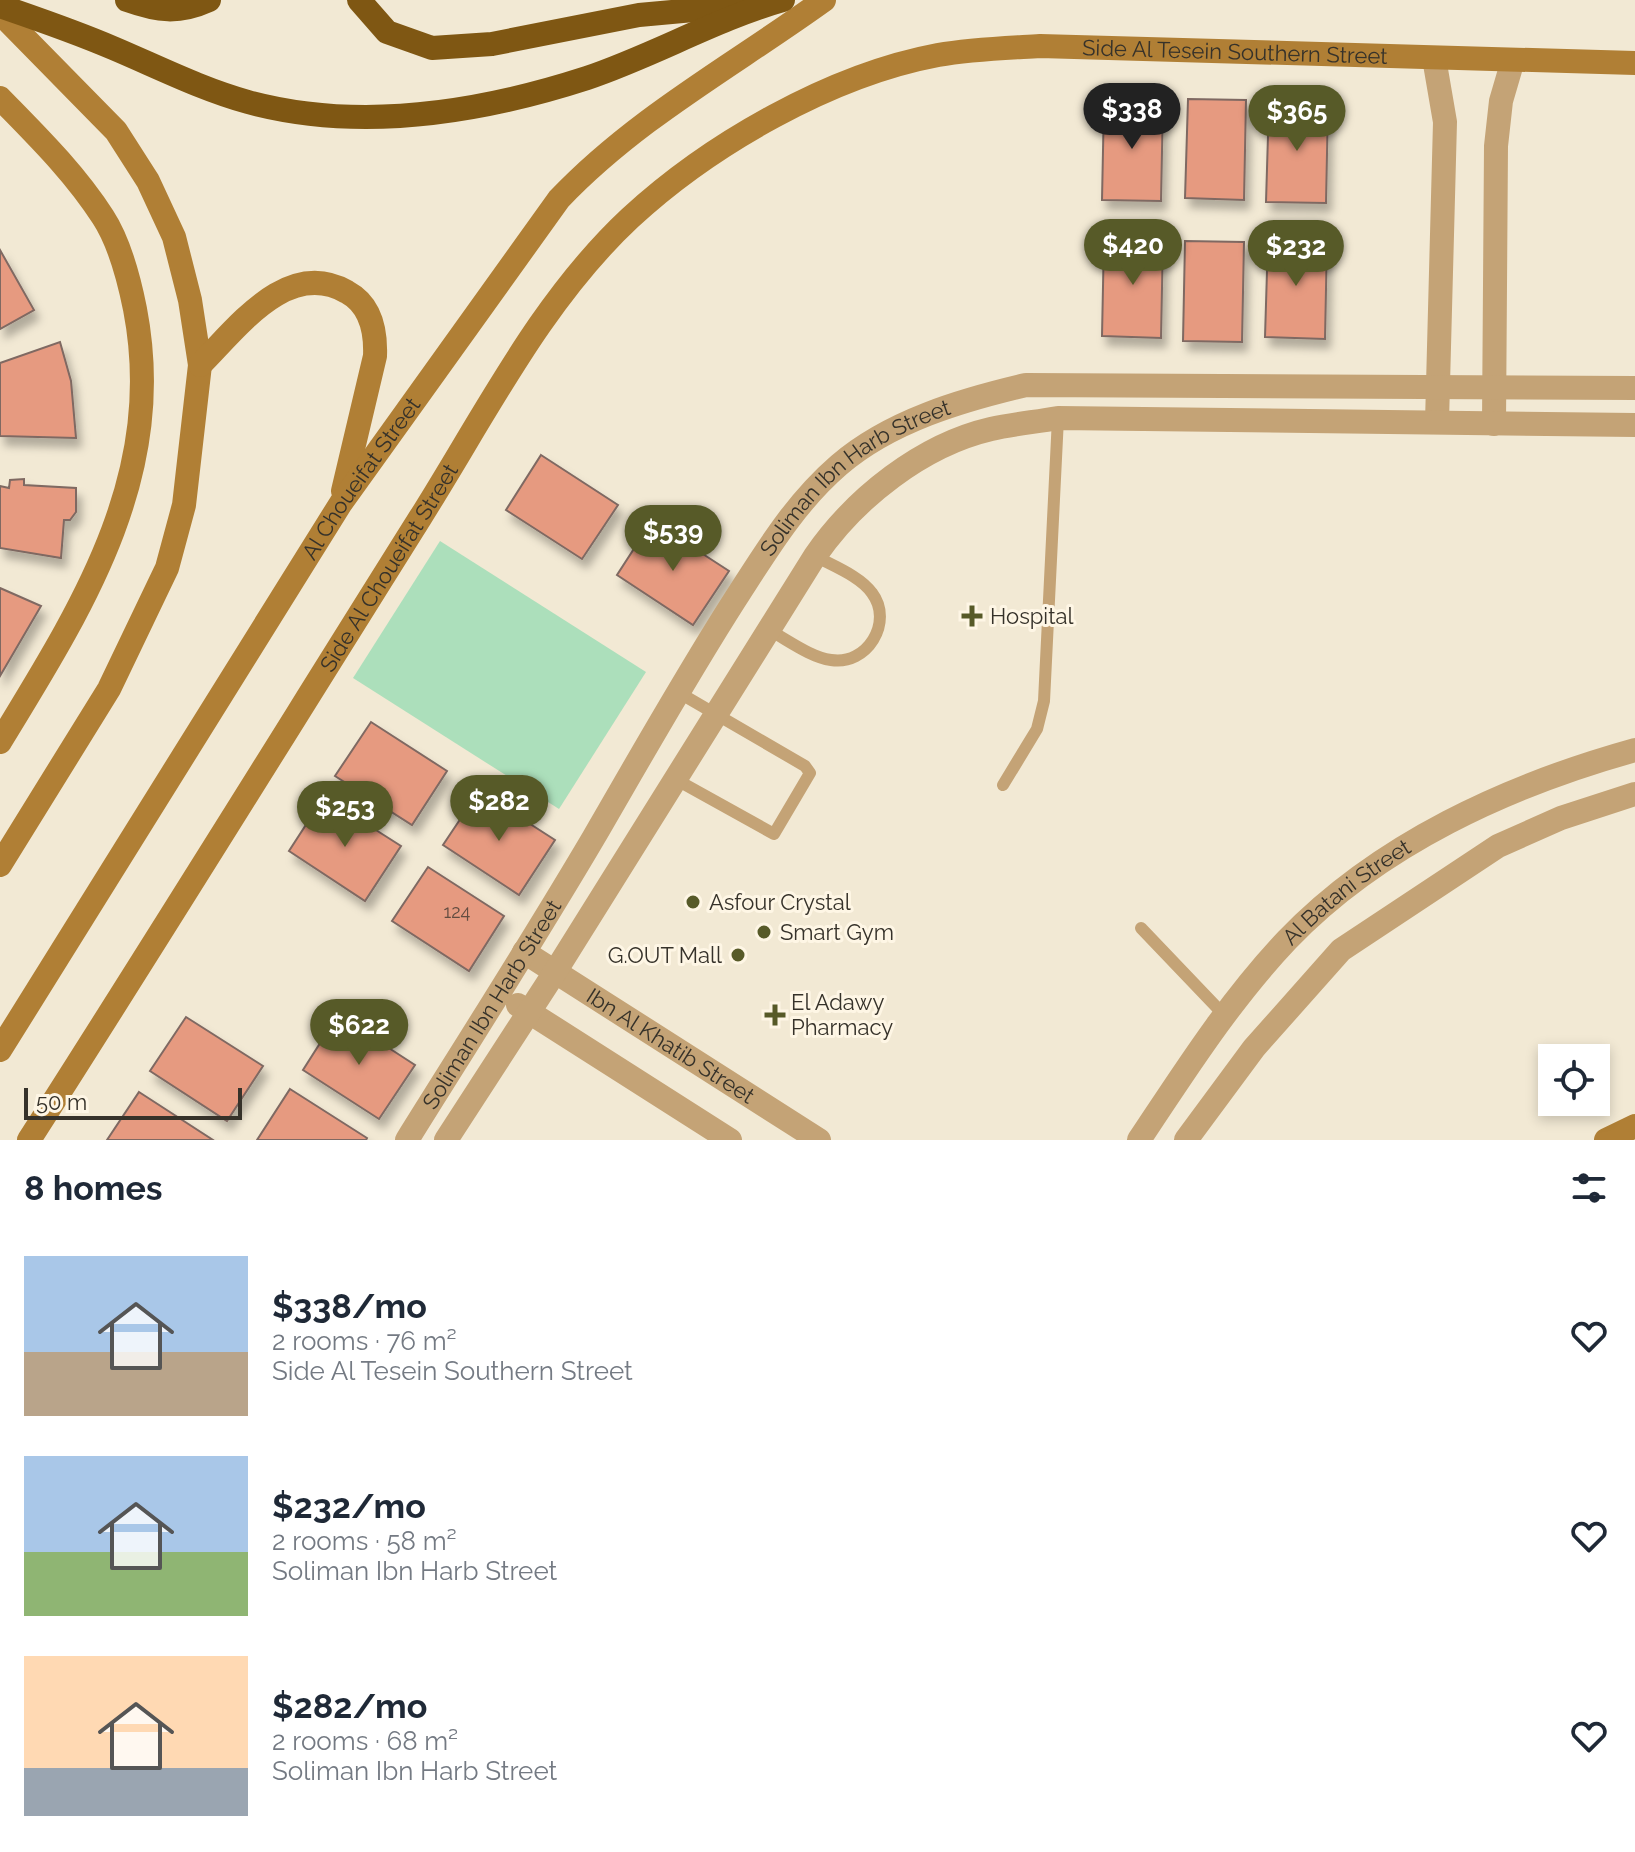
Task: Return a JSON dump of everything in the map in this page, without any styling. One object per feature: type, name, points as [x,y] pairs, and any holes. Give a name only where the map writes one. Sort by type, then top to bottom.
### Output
[{"type":"highway","points":[[127,0],[160,11],[187,10],[209,0]]},
{"type":"highway","points":[[359,0],[387,32],[432,48],[492,44],[639,15],[776,2]]},
{"type":"highway","points":[[0,6],[62,27],[180,79],[248,102],[319,116],[391,117],[490,104],[589,77],[776,2]]},
{"type":"street","name":"Al Choueifat Street","points":[[0,1050],[341,503],[559,199],[592,164],[639,125],[752,53],[824,0]]},
{"type":"street","points":[[0,13],[116,131],[148,181],[174,237],[190,300],[200,365],[184,505],[167,568],[109,689],[0,865]]},
{"type":"street","name":"Side Al Tesein Southern Street","points":[[840,86],[887,68],[987,49],[1040,46],[1635,63]]},
{"type":"street","points":[[1434,58],[1445,122],[1437,422]]},
{"type":"street","points":[[1494,424],[1498,122],[1513,60]]},
{"type":"street","name":"Side Al Choueifat Street","points":[[29,1140],[210,858],[323,670],[563,292],[630,218],[707,156],[750,130],[840,86]]},
{"type":"street","points":[[0,98],[63,163],[105,220],[131,292],[141,343],[143,408],[133,472],[93,584],[0,742]]},
{"type":"street","points":[[200,365],[256,310],[292,285],[314,281],[335,285],[354,296],[368,313],[376,334],[375,356],[341,503]]},
{"type":"street","name":"Soliman Ibn Harb Street","points":[[407,1140],[524,952],[676,691],[786,521],[811,491],[842,462],[877,439],[948,405],[1026,385],[1635,388]]},
{"type":"street","name":"Soliman Ibn Harb Street","points":[[446,1140],[555,972],[815,556],[838,525],[909,465],[989,429],[1058,418],[1635,425]]},
{"type":"street","name":"Al Batani Street","points":[[1139,1140],[1225,1016],[1287,940],[1330,900],[1375,867],[1462,816],[1574,767],[1635,750]]},
{"type":"street","name":"Al Batani Street","points":[[1186,1140],[1254,1048],[1341,950],[1498,846],[1561,818],[1635,794]]},
{"type":"street","name":"Ibn Al Khatib Street","points":[[524,952],[819,1140]]},
{"type":"street","points":[[499,993],[730,1140]]},
{"type":"street","points":[[1606,1140],[1635,1126]]},
{"type":"lane","points":[[1003,785],[1037,729],[1044,701],[1058,418]]},
{"type":"lane","points":[[769,630],[831,661],[856,656],[874,640],[880,625],[880,609],[873,593],[861,582],[815,556]]},
{"type":"lane","points":[[675,779],[774,834],[809,778],[809,769],[676,691]]},
{"type":"lane","points":[[1141,928],[1225,1016]]},
{"type":"green space","points":[[440,541],[646,672],[559,809],[353,678]]},
{"type":"building","points":[[1188,99],[1246,100],[1244,200],[1185,198]]},
{"type":"building","points":[[1104,101],[1163,102],[1161,201],[1102,200]]},
{"type":"building","points":[[1269,102],[1328,104],[1326,203],[1266,202]]},
{"type":"building","points":[[1104,237],[1163,238],[1161,338],[1102,336]]},
{"type":"building","points":[[1268,238],[1327,239],[1325,339],[1265,337]]},
{"type":"building","points":[[1185,241],[1244,242],[1242,342],[1183,341]]},
{"type":"building","points":[[0,250],[34,310],[0,329]]},
{"type":"building","points":[[60,342],[71,381],[76,438],[0,436],[0,363]]},
{"type":"building","points":[[541,455],[618,505],[582,559],[506,510]]},
{"type":"building","points":[[24,479],[24,485],[76,488],[76,512],[70,520],[64,520],[61,558],[0,548],[0,486],[9,488],[10,480]]},
{"type":"building","points":[[652,521],[729,571],[693,625],[617,575]]},
{"type":"building","points":[[0,588],[41,606],[0,676]]},
{"type":"building","points":[[371,722],[447,771],[412,825],[335,776]]},
{"type":"building","points":[[479,791],[555,840],[519,895],[443,845]]},
{"type":"building","points":[[324,797],[401,846],[365,901],[289,851]]},
{"type":"building","points":[[428,867],[504,916],[469,971],[392,921]]},
{"type":"building","points":[[338,1015],[415,1065],[379,1119],[303,1070]]},
{"type":"building","points":[[186,1017],[263,1066],[227,1121],[150,1071]]},
{"type":"building","points":[[290,1089],[367,1138],[366,1140],[257,1140]]},
{"type":"building","points":[[139,1092],[213,1140],[107,1140]]},
{"type":"place","name":"Hospital","points":[[972,616]]},
{"type":"place","name":"Asfour Crystal","points":[[693,902]]},
{"type":"place","name":"Smart Gym","points":[[764,932]]},
{"type":"place","name":"G.OUT Mall","points":[[738,955]]},
{"type":"place","name":"El Adawy Pharmacy","points":[[775,1015]]}]
